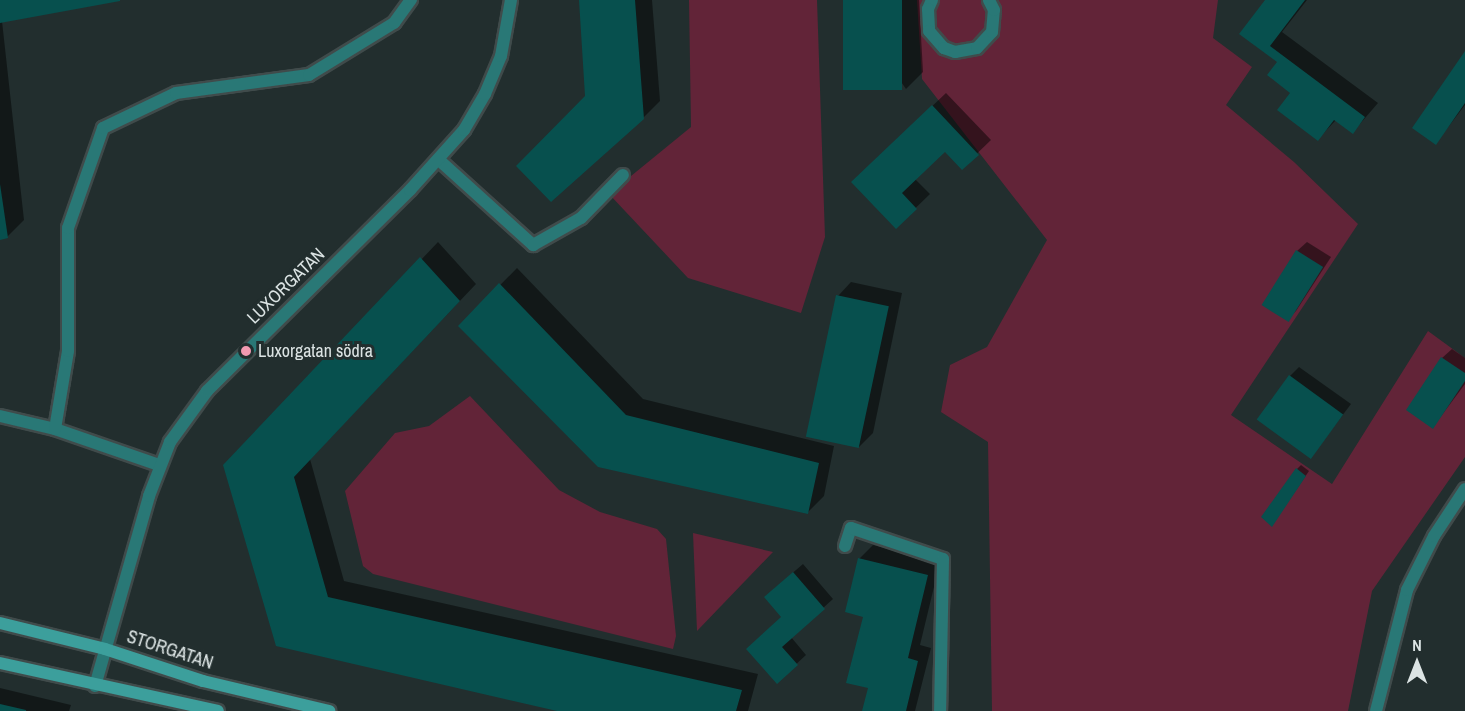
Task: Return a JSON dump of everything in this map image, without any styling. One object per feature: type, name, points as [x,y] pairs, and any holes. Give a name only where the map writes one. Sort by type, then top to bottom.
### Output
[{"type":"main road","name":"STORGATAN","points":[[0,623],[105,649],[203,681],[329,711]]},
{"type":"main road","points":[[0,663],[95,686],[218,711]]},
{"type":"street","points":[[55,429],[68,351],[68,228],[103,128],[176,93],[309,75],[394,22],[411,0]]},
{"type":"street","name":"LUXORGATAN","points":[[95,686],[159,465],[185,418],[207,391],[439,160],[464,130],[485,94],[501,56],[511,0]]},
{"type":"street","points":[[932,0],[928,9],[930,32],[944,48],[955,52],[977,48],[992,33],[994,10],[990,0]]},
{"type":"street","points":[[439,160],[533,245],[581,218],[623,175]]},
{"type":"street","points":[[0,416],[55,429],[159,465]]},
{"type":"street","points":[[1376,711],[1407,590],[1434,536],[1465,489]]},
{"type":"street","points":[[845,546],[851,528],[943,558],[940,711]]},
{"type":"shaded area","points":[[689,0],[817,0],[825,237],[801,313],[688,278],[609,194],[691,127]]},
{"type":"shaded area","points":[[917,0],[1218,0],[1213,38],[1252,67],[1226,105],[1294,162],[1358,224],[1231,415],[1332,484],[1428,331],[1465,358],[1465,457],[1372,591],[1348,711],[992,711],[988,442],[941,412],[950,365],[987,347],[1047,240],[922,79]]},
{"type":"shaded area","points":[[470,396],[559,490],[600,512],[657,529],[666,539],[676,636],[673,649],[373,574],[363,566],[345,491],[395,433],[429,426]]},
{"type":"shaded area","points":[[693,533],[773,552],[697,631]]},
{"type":"building","points":[[0,0],[120,0],[120,1],[0,23]]},
{"type":"building","points":[[579,0],[635,0],[644,119],[551,202],[516,166],[585,96]]},
{"type":"building","points":[[843,0],[902,0],[902,90],[843,90]]},
{"type":"building","points":[[1265,0],[1305,0],[1270,46],[1365,117],[1353,134],[1334,120],[1318,141],[1277,110],[1290,93],[1267,75],[1277,62],[1239,34]]},
{"type":"building","points":[[1465,51],[1465,103],[1436,145],[1412,128]]},
{"type":"building","points":[[932,105],[979,155],[962,170],[945,152],[902,193],[917,209],[896,229],[851,182]]},
{"type":"building","points":[[0,184],[8,238],[0,240]]},
{"type":"building","points":[[1296,250],[1323,267],[1289,322],[1262,305]]},
{"type":"building","points":[[420,257],[460,301],[294,477],[328,597],[742,690],[736,711],[557,711],[276,646],[223,465]]},
{"type":"building","points":[[499,283],[626,415],[819,463],[808,514],[598,467],[458,326]]},
{"type":"building","points":[[836,295],[889,306],[859,448],[806,437]]},
{"type":"building","points":[[1441,357],[1465,373],[1465,381],[1433,429],[1406,410]]},
{"type":"building","points":[[1289,375],[1343,414],[1311,459],[1257,419]]},
{"type":"building","points":[[1296,468],[1306,476],[1272,527],[1261,517]]},
{"type":"building","points":[[858,558],[928,575],[908,658],[918,661],[906,711],[862,711],[868,688],[846,683],[863,617],[845,612]]},
{"type":"building","points":[[793,572],[825,609],[782,647],[798,665],[777,684],[746,649],[781,617],[764,597]]},
{"type":"building","points":[[0,704],[26,710],[26,711],[0,711]]},
{"type":"place","name":"Luxorgatan södra","points":[[246,351]]}]
